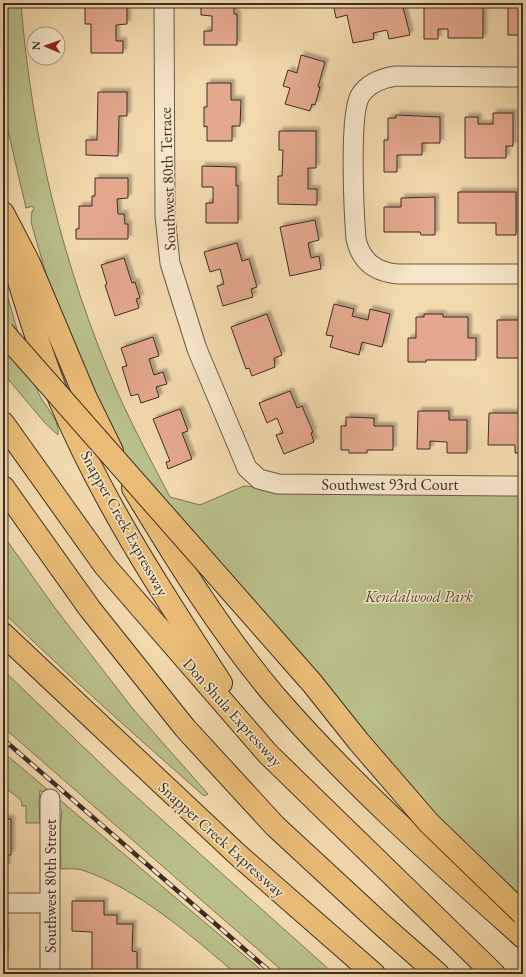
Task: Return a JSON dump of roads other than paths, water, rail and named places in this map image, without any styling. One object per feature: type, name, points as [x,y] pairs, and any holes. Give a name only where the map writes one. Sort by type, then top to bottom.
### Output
[{"type":"highway","points":[[3,213],[29,263],[85,396],[116,460],[212,614],[273,694],[325,751],[393,820],[523,937]]},
{"type":"highway","name":"Snapper Creek Expressway","points":[[3,228],[27,308],[61,402],[105,494],[159,586],[268,754]]},
{"type":"highway","points":[[3,332],[312,683],[429,823],[523,914]]},
{"type":"highway","name":"Don Shula Expressway","points":[[3,423],[105,566],[268,754],[494,974]]},
{"type":"highway","points":[[3,487],[90,609],[185,728],[275,826],[381,924],[438,974]]},
{"type":"highway","name":"Snapper Creek Expressway","points":[[3,634],[237,854],[374,974]]},
{"type":"street","name":"Southwest 80th Terrace","points":[[164,3],[165,196],[166,235],[170,263],[197,349],[216,397],[247,468],[258,479]]},
{"type":"street","points":[[523,77],[396,76],[379,80],[364,90],[356,106],[354,127],[356,239],[360,253],[373,267],[390,273],[523,274]]},
{"type":"street","name":"Southwest 93rd Court","points":[[258,479],[285,484],[523,486]]},
{"type":"street","name":"Southwest 80th Street","points":[[50,799],[50,974]]},
{"type":"street","points":[[3,904],[49,903]]},
{"type":"railway","points":[[3,739],[273,974]]},
{"type":"park label","name":"Kendalwood Park","points":[[419,596]]}]
